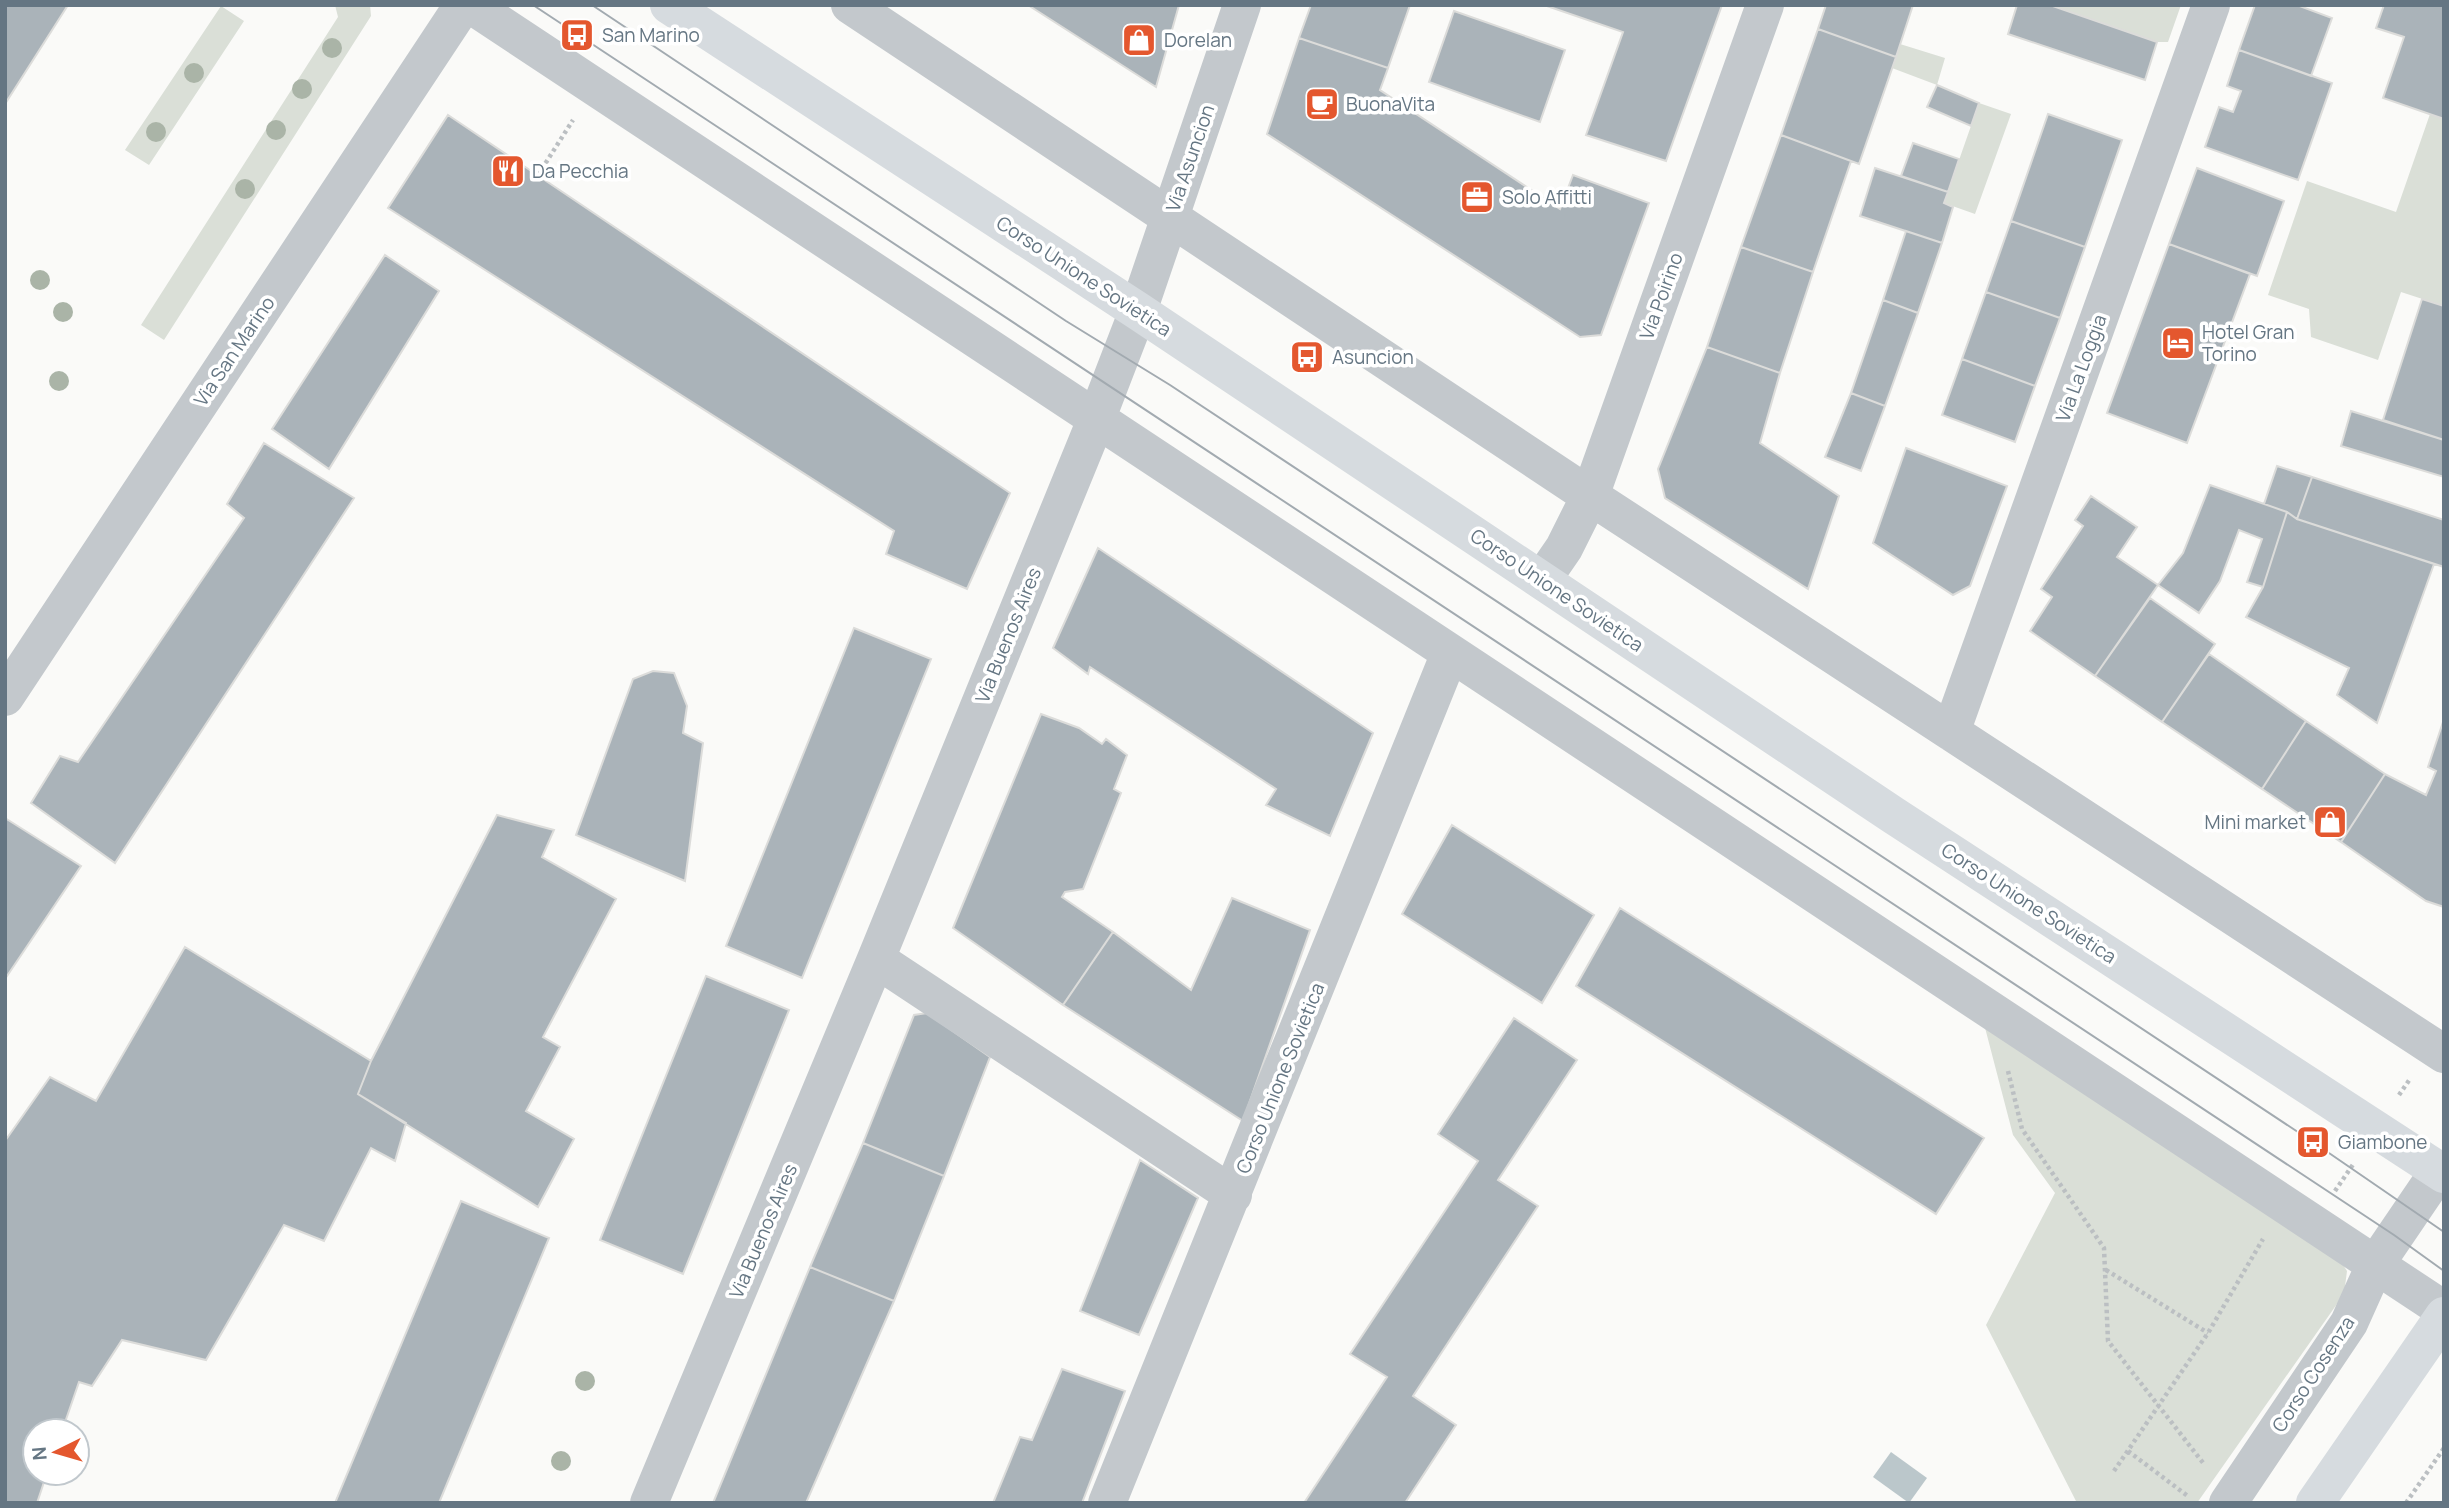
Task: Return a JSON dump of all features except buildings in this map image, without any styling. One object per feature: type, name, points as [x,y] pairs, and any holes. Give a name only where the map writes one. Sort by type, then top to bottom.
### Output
[{"type":"main road","name":"Corso Unione Sovietica","points":[[669,5],[1138,311],[1893,815],[2442,1169]]},
{"type":"main road","points":[[2315,1503],[2444,1316]]},
{"type":"street","name":"Via San Marino","points":[[5,697],[463,5]]},
{"type":"street","points":[[471,5],[2444,1310]]},
{"type":"street","points":[[850,5],[1590,496],[2444,1054]]},
{"type":"street","name":"Via Asuncion","points":[[1138,311],[1242,5]]},
{"type":"street","name":"Via Poirino","points":[[1542,580],[1563,548],[1590,496],[1765,5]]},
{"type":"street","name":"Via La Loggia","points":[[1951,732],[2211,5]]},
{"type":"street","name":"Via Buenos Aires","points":[[649,1503],[876,959],[1138,311]]},
{"type":"street","name":"Corso Unione Sovietica","points":[[1107,1503],[1450,653]]},
{"type":"street","points":[[876,959],[1233,1195]]},
{"type":"street","name":"Corso Cosenza","points":[[2218,1501],[2349,1323],[2375,1265],[2442,1169]]},
{"type":"path","points":[[538,175],[594,86]]},
{"type":"path","points":[[1994,1013],[2022,1129],[2104,1248],[2108,1342],[2157,1406],[2218,1501]]},
{"type":"path","points":[[2115,1471],[2208,1333],[2268,1231]]},
{"type":"path","points":[[2106,1270],[2208,1333]]},
{"type":"path","points":[[2406,1503],[2444,1448]]},
{"type":"path","points":[[2128,1451],[2218,1501]]},
{"type":"shaded area","points":[[335,5],[370,5],[371,16],[164,340],[141,325],[338,17]]},
{"type":"shaded area","points":[[2050,5],[2181,5],[2168,42],[2157,42]]},
{"type":"shaded area","points":[[221,6],[244,21],[149,165],[125,150]]},
{"type":"shaded area","points":[[1900,44],[1945,58],[1937,85],[1892,68]]},
{"type":"shaded area","points":[[1979,103],[2011,114],[1975,214],[1944,203]]},
{"type":"shaded area","points":[[2430,114],[2444,119],[2444,306],[2401,292],[2378,360],[2311,337],[2309,309],[2268,295],[2307,181],[2396,212]]},
{"type":"shaded area","points":[[1983,1020],[2336,1254],[2347,1271],[2344,1294],[2197,1503],[2077,1503],[1986,1325],[2055,1193],[2013,1135]]},
{"type":"shaded area","points":[[1891,1452],[1927,1478],[1909,1503],[1873,1477]]},
{"type":"tram line","points":[[533,5],[2394,1235],[2444,1271]]},
{"type":"tram line","points":[[592,5],[1066,321],[1170,385],[2313,1142],[2444,1232]]},
{"type":"place","name":"San Marino","points":[[577,35]]},
{"type":"place","name":"Dorelan","points":[[1139,40]]},
{"type":"place","name":"BuonaVita","points":[[1322,104]]},
{"type":"place","name":"Da Pecchia","points":[[508,171]]},
{"type":"place","name":"Solo Affitti","points":[[1477,197]]},
{"type":"place","name":"Hotel Gran Torino","points":[[2178,343]]},
{"type":"place","name":"Asuncion","points":[[1307,357]]},
{"type":"place","name":"Mini market","points":[[2330,822]]},
{"type":"place","name":"Giambone","points":[[2313,1142]]}]
